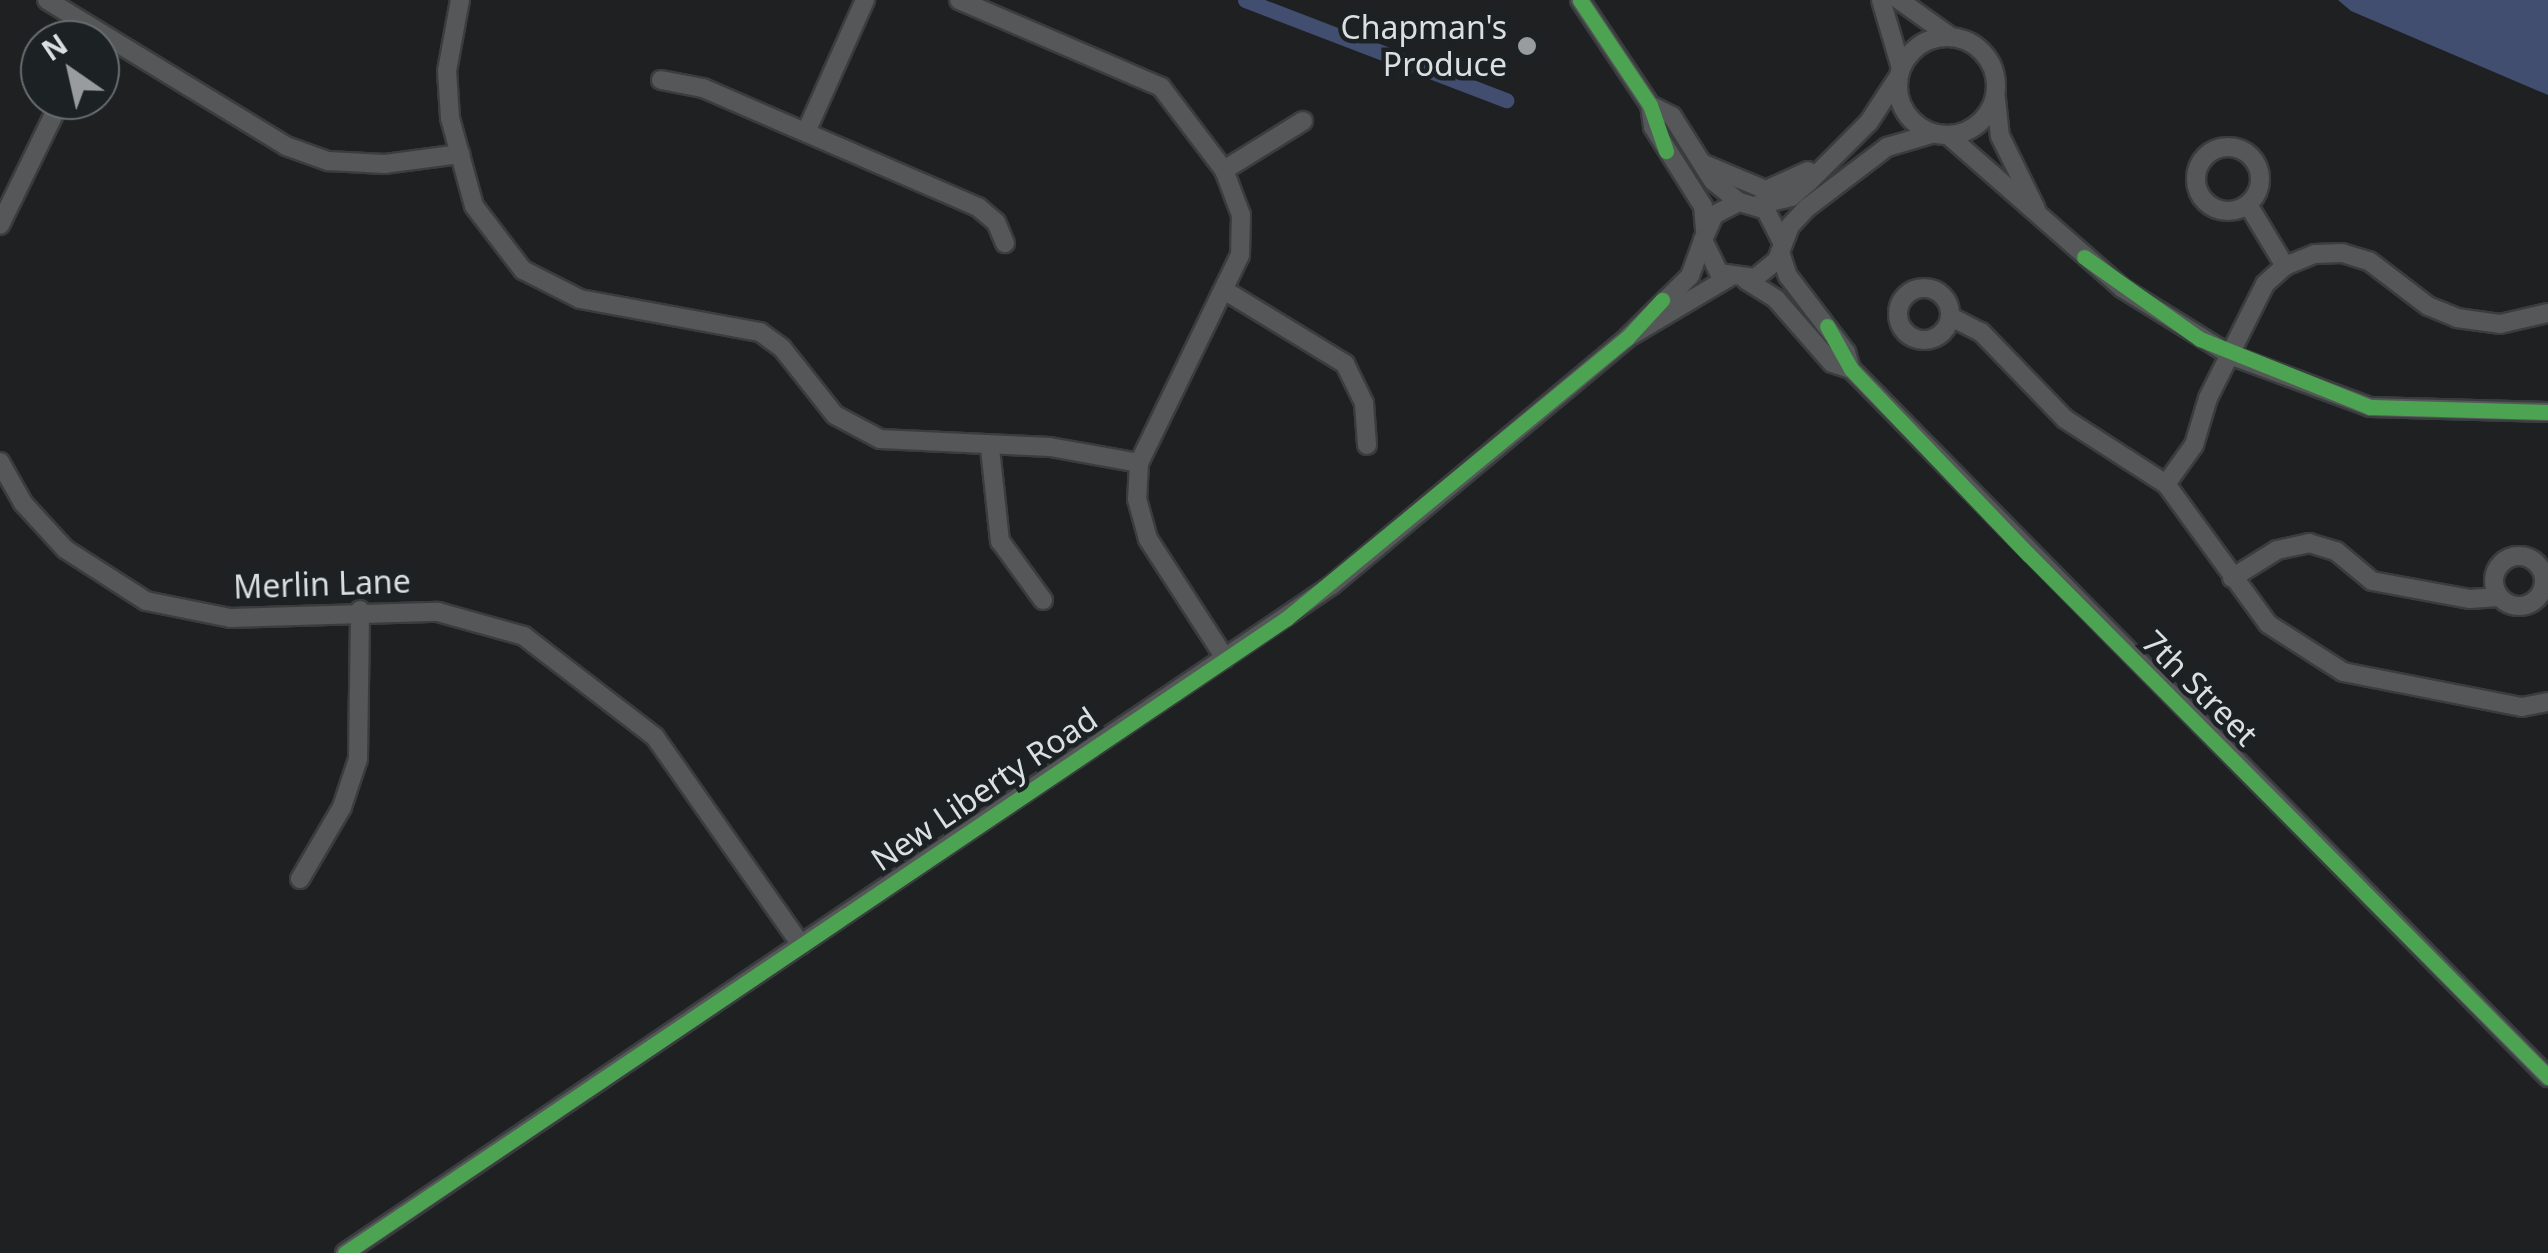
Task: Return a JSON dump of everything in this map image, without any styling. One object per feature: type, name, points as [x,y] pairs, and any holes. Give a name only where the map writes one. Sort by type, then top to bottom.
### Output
[{"type":"street","points":[[47,0],[73,20]]},
{"type":"street","points":[[460,0],[447,71],[460,154],[474,206],[524,270],[580,299],[760,332],[782,348],[835,415],[880,439],[990,448],[1050,447],[1139,463]]},
{"type":"street","points":[[806,132],[865,0]]},
{"type":"street","points":[[959,0],[998,7],[1161,88],[1224,170],[1241,215],[1240,254],[1139,463],[1137,499],[1148,538],[1225,658]]},
{"type":"street","points":[[1580,0],[1650,105],[1653,127],[1703,206],[1707,259],[1737,279],[1771,268],[1802,212],[1868,159],[1906,138],[1940,135],[1979,125],[1996,97]]},
{"type":"street","points":[[1881,0],[1900,71],[1901,104],[1940,135],[1981,160],[2002,189],[2036,210],[2122,288],[2230,355],[2370,407],[2548,412]]},
{"type":"street","points":[[1898,0],[1951,37],[1983,52],[1995,73],[2000,136],[2036,210]]},
{"type":"street","points":[[1704,236],[1721,208],[1791,197],[1821,163],[1869,122],[1900,71],[1926,42],[1951,37]]},
{"type":"street","points":[[120,51],[286,146],[328,161],[385,164],[460,154]]},
{"type":"street","points":[[661,80],[703,88],[978,206],[996,222],[1004,243]]},
{"type":"street","points":[[1650,105],[1672,116],[1702,162],[1748,204],[1778,224],[1781,247]]},
{"type":"street","points":[[0,224],[51,120]]},
{"type":"street","points":[[1224,170],[1304,121]]},
{"type":"street","points":[[1702,162],[1766,190],[1821,163]]},
{"type":"street","points":[[2250,208],[2285,266]]},
{"type":"street","name":"New Liberty Road","points":[[346,1253],[1332,585],[1627,338],[1690,276],[1704,236]]},
{"type":"street","name":"7th Street","points":[[1781,247],[1788,276],[1846,352],[1851,369],[2548,1077]]},
{"type":"street","points":[[2166,484],[2194,444],[2230,355],[2266,284],[2285,266],[2314,254],[2342,253],[2369,261],[2428,306],[2458,318],[2500,324],[2548,313]]},
{"type":"street","name":"New Liberty Road","points":[[1627,338],[1737,279]]},
{"type":"street","name":"7th Street","points":[[1737,279],[1775,298],[1832,364],[1851,369]]},
{"type":"street","points":[[1224,290],[1344,364],[1364,404],[1367,445]]},
{"type":"street","points":[[1950,317],[1980,332],[2065,419],[2166,484],[2268,624],[2343,672],[2522,707],[2548,702]]},
{"type":"street","points":[[990,448],[1000,541],[1043,600]]},
{"type":"street","name":"Merlin Lane","points":[[2,472],[66,550],[146,601],[230,618],[360,610],[438,612],[524,636],[587,678],[655,736],[801,946]]},
{"type":"street","points":[[2232,578],[2277,550],[2309,543],[2336,550],[2372,581],[2470,599],[2498,597]]},
{"type":"street","points":[[300,878],[342,808],[358,759],[360,610]]},
{"type":"water","points":[[2338,0],[2548,0],[2548,95],[2351,11]]},
{"type":"waterway","points":[[1245,0],[1506,100]]},
{"type":"cycle path","points":[[1580,0],[1650,105],[1666,151]]},
{"type":"cycle path","points":[[2084,257],[2200,339],[2370,407],[2548,412]]},
{"type":"cycle path","points":[[345,1253],[1287,618],[1627,338],[1662,300]]},
{"type":"cycle path","points":[[1827,326],[1851,369],[2028,554],[2548,1077]]},
{"type":"place","name":"Chapman's Produce","points":[[1527,46]]}]
